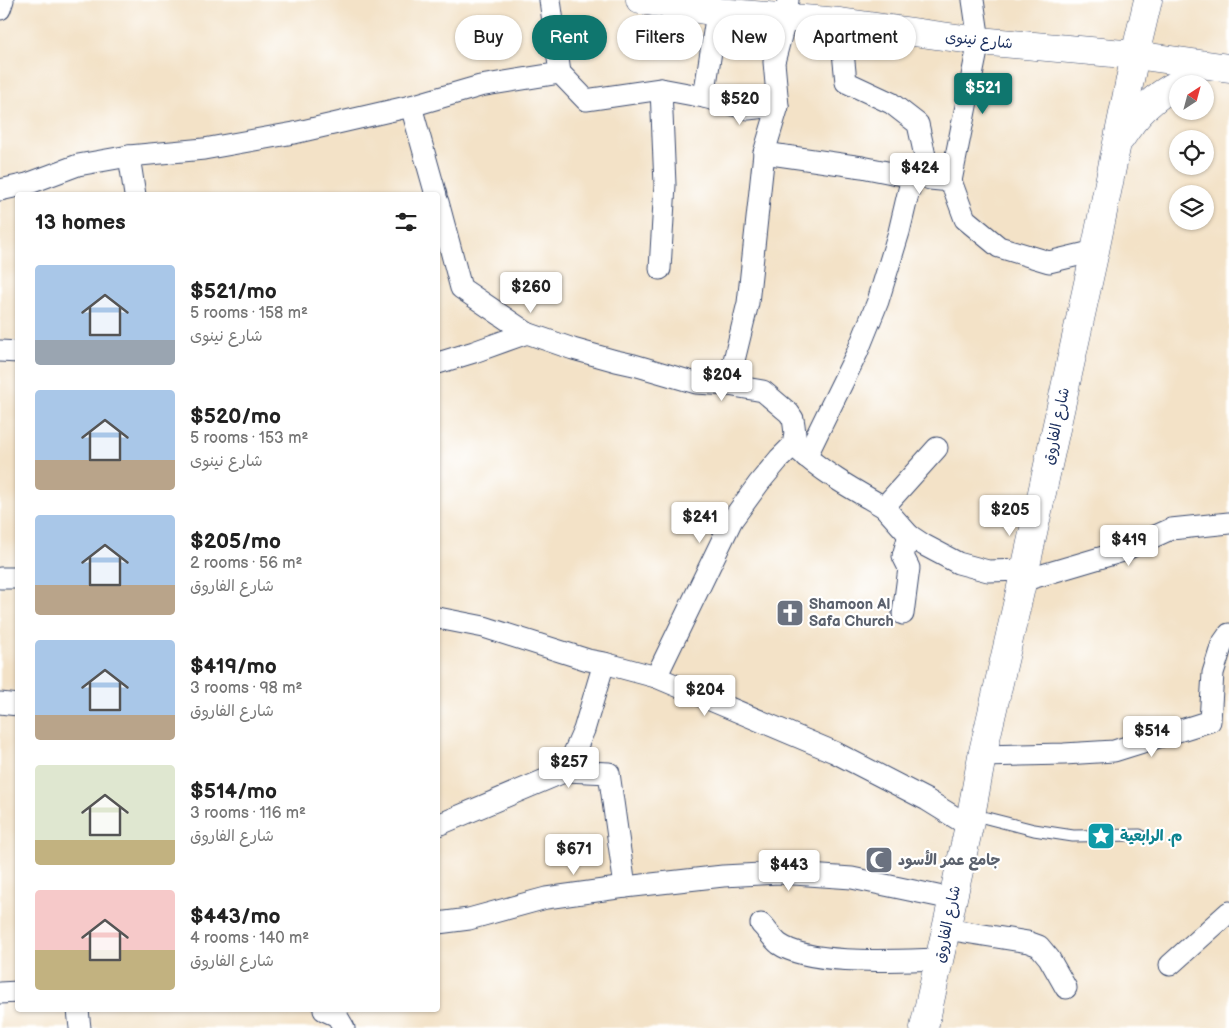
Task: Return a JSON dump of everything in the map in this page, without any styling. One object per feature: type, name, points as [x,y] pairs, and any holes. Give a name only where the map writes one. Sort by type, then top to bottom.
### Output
[{"type":"main road","name":"شارع نينوى","points":[[640,0],[717,12],[787,8],[814,15]]},
{"type":"main road","name":"شارع الفاروق","points":[[924,1028],[970,820],[982,756],[1024,576],[1095,251],[1135,54],[1148,0]]},
{"type":"main road","name":"شارع نينوى","points":[[916,32],[978,41],[1135,54],[1228,68]]},
{"type":"main road","points":[[1199,75],[1228,68]]},
{"type":"main road","points":[[1118,144],[1140,112],[1169,90]]},
{"type":"street","points":[[0,8],[3,0]]},
{"type":"street","points":[[550,0],[560,73],[586,100],[661,89],[704,97],[748,109],[778,106]]},
{"type":"street","points":[[973,0],[978,41],[951,181],[965,219],[999,247],[1049,262],[1095,251]]},
{"type":"street","points":[[728,385],[748,303],[764,153],[778,106],[774,62],[787,8]]},
{"type":"street","points":[[704,97],[717,12]]},
{"type":"street","points":[[656,677],[732,520],[759,482],[800,451],[858,353],[899,232],[921,178],[918,124],[891,103],[846,82],[844,60]]},
{"type":"street","points":[[0,190],[27,184],[78,165],[130,156],[204,149],[294,132],[411,106],[480,86],[560,73]]},
{"type":"street","points":[[660,269],[665,185],[661,89]]},
{"type":"street","points":[[411,106],[435,192]]},
{"type":"street","points":[[764,153],[951,181]]},
{"type":"street","points":[[130,156],[135,192]]},
{"type":"street","points":[[440,209],[461,288],[527,333],[582,351],[696,383],[728,385],[763,391],[789,413],[793,419],[800,451],[846,486],[884,507],[909,536],[958,563],[988,571],[1024,576],[1120,552],[1171,529],[1229,523]]},
{"type":"street","points":[[440,361],[474,352],[527,333]]},
{"type":"street","points":[[0,351],[15,352]]},
{"type":"street","points":[[884,507],[936,448]]},
{"type":"street","points":[[903,614],[909,568],[903,556],[909,536]]},
{"type":"street","points":[[0,578],[15,578]]},
{"type":"street","points":[[440,618],[484,627],[588,660],[656,677],[834,752],[970,820]]},
{"type":"street","points":[[982,756],[1114,751],[1210,721],[1213,673],[1222,644],[1229,634]]},
{"type":"street","points":[[566,771],[584,730],[604,663]]},
{"type":"street","points":[[0,703],[15,704]]},
{"type":"street","points":[[440,823],[566,771],[609,773],[625,886]]},
{"type":"street","points":[[440,923],[469,919],[546,898],[625,886],[724,876],[779,873],[852,878],[952,899]]},
{"type":"street","points":[[1170,965],[1229,912]]},
{"type":"street","points":[[761,924],[780,944],[799,953],[854,960],[939,959]]},
{"type":"street","points":[[946,929],[1028,942],[1039,946],[1049,958],[1066,988]]},
{"type":"street","points":[[0,993],[15,992]]},
{"type":"street","points":[[78,1012],[80,1028]]},
{"type":"lane","points":[[970,820],[1073,836],[1140,835]]},
{"type":"place","name":"Shamoon Al Safa Church","points":[[790,613]]},
{"type":"place","name":"م. الرابعية","points":[[1101,836]]},
{"type":"place","name":"جامع عمر الأسود","points":[[879,860]]}]
